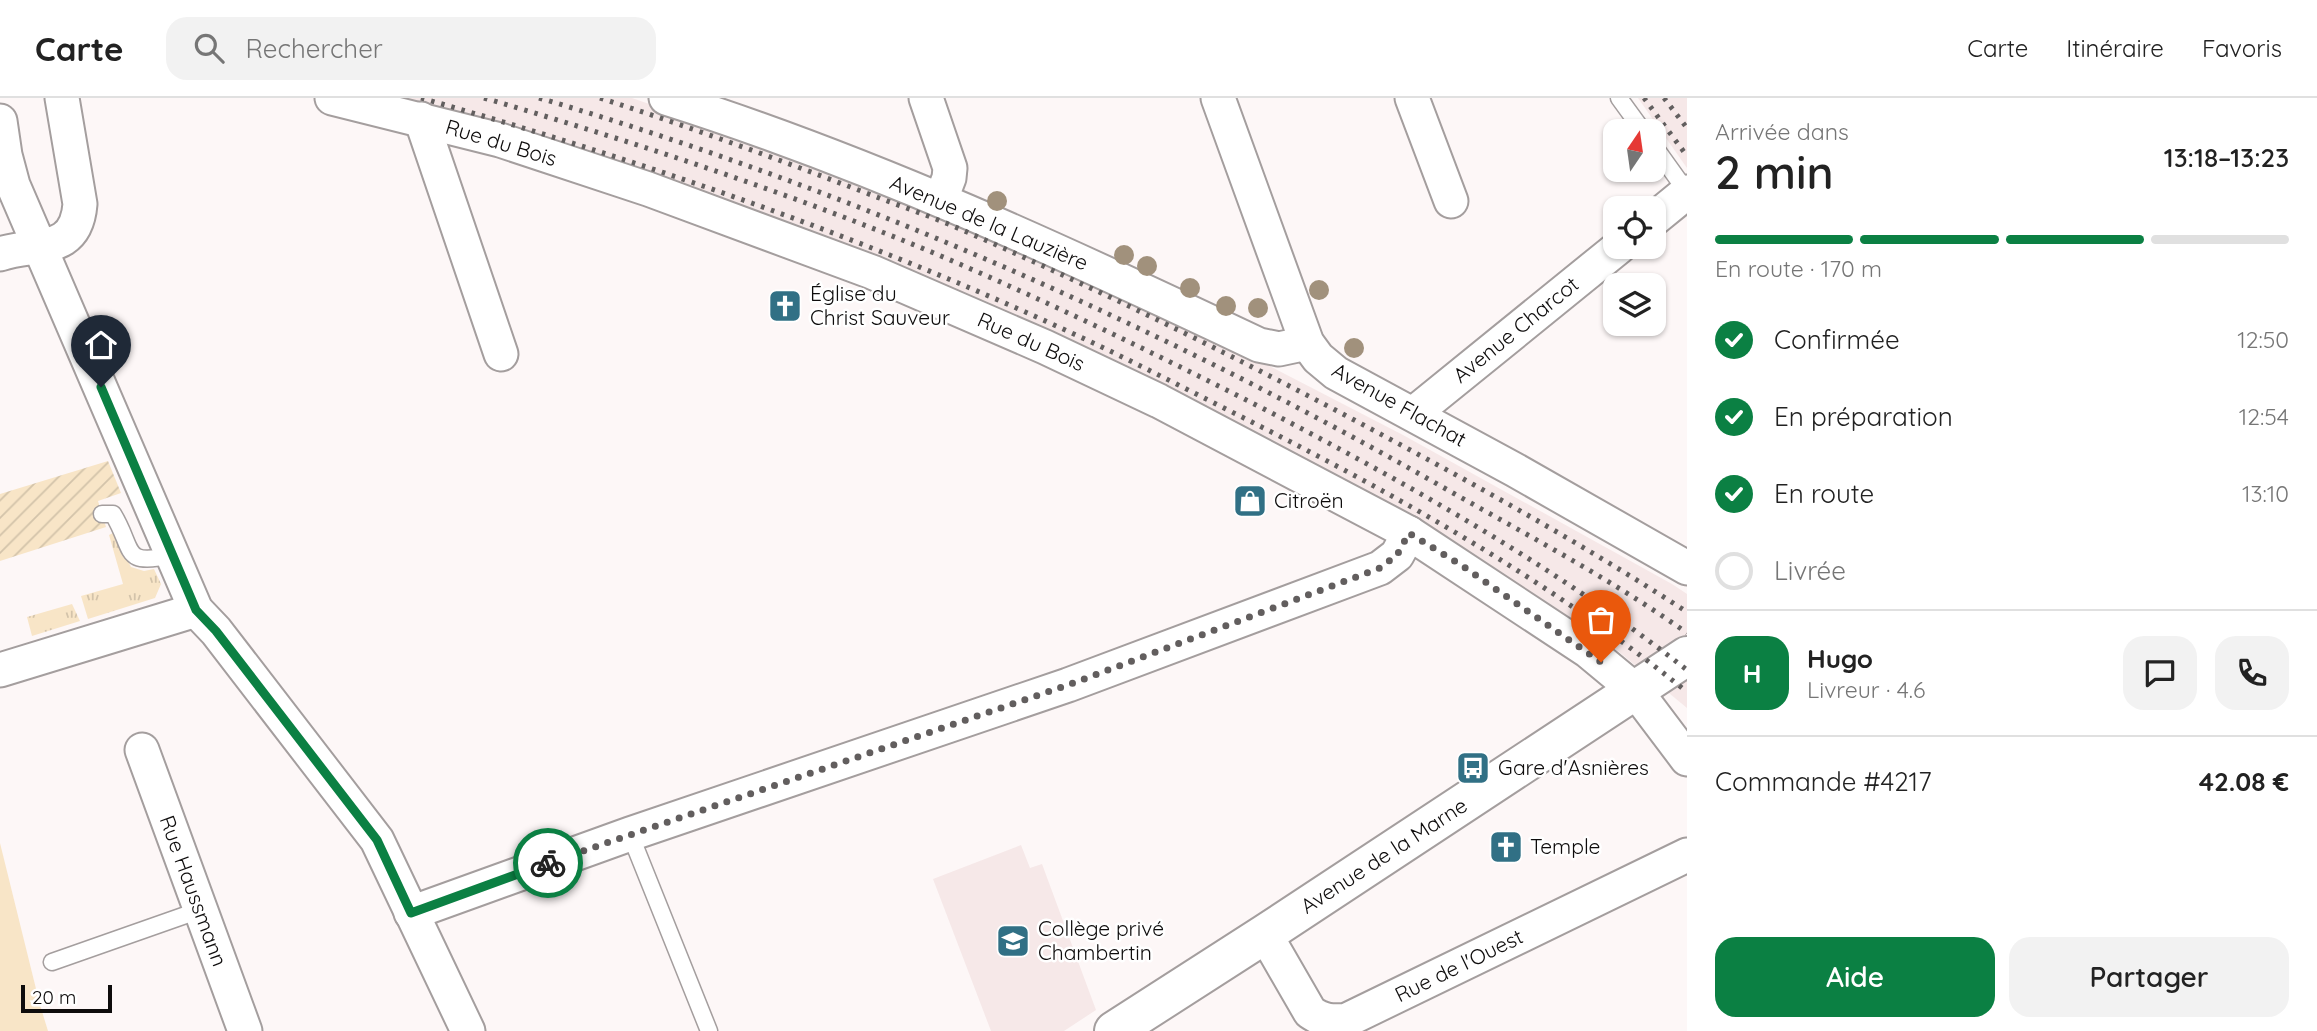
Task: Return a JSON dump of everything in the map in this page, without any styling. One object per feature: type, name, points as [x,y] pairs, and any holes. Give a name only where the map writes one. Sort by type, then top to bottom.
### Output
[{"type":"main road","name":"Avenue de la Marne","points":[[1114,1031],[1687,656]]},
{"type":"street","points":[[0,254],[64,240],[74,230],[79,218],[80,204],[62,98]]},
{"type":"street","name":"Rue du Bois","points":[[332,98],[500,140],[636,185],[872,272],[1045,347],[1159,401],[1409,533],[1588,651],[1636,690],[1687,759]]},
{"type":"street","name":"Avenue de la Lauzière","points":[[666,98],[715,106],[941,199],[1259,345],[1279,349],[1307,342]]},
{"type":"street","points":[[926,98],[950,168],[941,199]]},
{"type":"street","points":[[1412,98],[1451,201]]},
{"type":"street","name":"Avenue Flachat","points":[[1223,99],[1307,342],[1318,358],[1336,373],[1687,568]]},
{"type":"street","points":[[421,119],[501,354]]},
{"type":"street","points":[[1,127],[8,169],[196,610],[216,631],[377,840],[468,1031]]},
{"type":"street","points":[[1666,209],[1687,192]]},
{"type":"street","name":"Avenue Charcot","points":[[1413,414],[1604,259]]},
{"type":"street","points":[[411,913],[630,834],[1068,685],[1380,568],[1397,555],[1409,533]]},
{"type":"street","points":[[0,670],[196,610]]},
{"type":"street","name":"Rue Haussmann","points":[[142,750],[245,1031]]},
{"type":"street","name":"Rue de l'Ouest","points":[[1265,934],[1310,1012],[1321,1019],[1335,1022],[1348,1020],[1687,855]]},
{"type":"lane","points":[[1619,98],[1634,119]]},
{"type":"lane","points":[[1666,163],[1687,192]]},
{"type":"lane","points":[[102,514],[113,514],[132,554],[139,559],[150,560],[172,555]]},
{"type":"lane","points":[[630,834],[709,1031]]},
{"type":"lane","points":[[52,962],[200,910]]},
{"type":"shaded area","points":[[386,98],[632,98],[793,154],[1179,319],[1403,435],[1687,594],[1687,708],[1618,651],[1561,611],[1447,541],[1237,429]]},
{"type":"shaded area","points":[[1638,98],[1687,98],[1687,168],[1666,138],[1666,119],[1653,119]]},
{"type":"shaded area","name":"Collège privé Chambertin","points":[[1021,845],[1030,868],[1042,864],[1096,1010],[1064,1031],[991,1031],[933,879]]},
{"type":"green space","points":[[108,461],[121,493],[98,501],[106,527],[0,561],[0,494]]},
{"type":"green space","points":[[113,533],[131,567],[144,571],[154,569],[161,584],[155,598],[88,619],[81,596],[123,584],[109,535]]},
{"type":"green space","points":[[72,604],[80,621],[32,636],[27,617]]},
{"type":"green space","points":[[0,843],[40,1005],[48,1031],[0,1031]]},
{"type":"railway","points":[[421,98],[592,149],[761,206],[928,270],[1091,342],[1345,470],[1463,537],[1578,610],[1687,692]]},
{"type":"railway","points":[[484,98],[652,150],[819,208],[929,251],[1098,327],[1264,409],[1428,498],[1535,562],[1687,670]]},
{"type":"railway","points":[[539,98],[774,175],[890,219],[1116,318],[1338,429],[1568,558],[1687,633]]},
{"type":"railway","points":[[600,98],[738,145],[933,218],[1100,293],[1245,364],[1429,460],[1559,533],[1687,612]]},
{"type":"railway","points":[[1644,98],[1687,156]]},
{"type":"railway","points":[[1664,98],[1687,128]]},
{"type":"way so far","points":[[548,863],[1068,685],[1380,568],[1397,555],[1409,533],[1461,565],[1601,662]]},
{"type":"place","name":"Église du Christ Sauveur","points":[[785,306]]},
{"type":"place","name":"Citroën","points":[[1250,501]]},
{"type":"place","name":"Gare d'Asnières","points":[[1473,768]]},
{"type":"place","name":"Temple","points":[[1506,847]]},
{"type":"place","name":"Collège privé Chambertin","points":[[1013,941]]},
{"type":"route","points":[[101,387],[196,610],[216,631],[377,840],[411,913],[548,863]]}]
